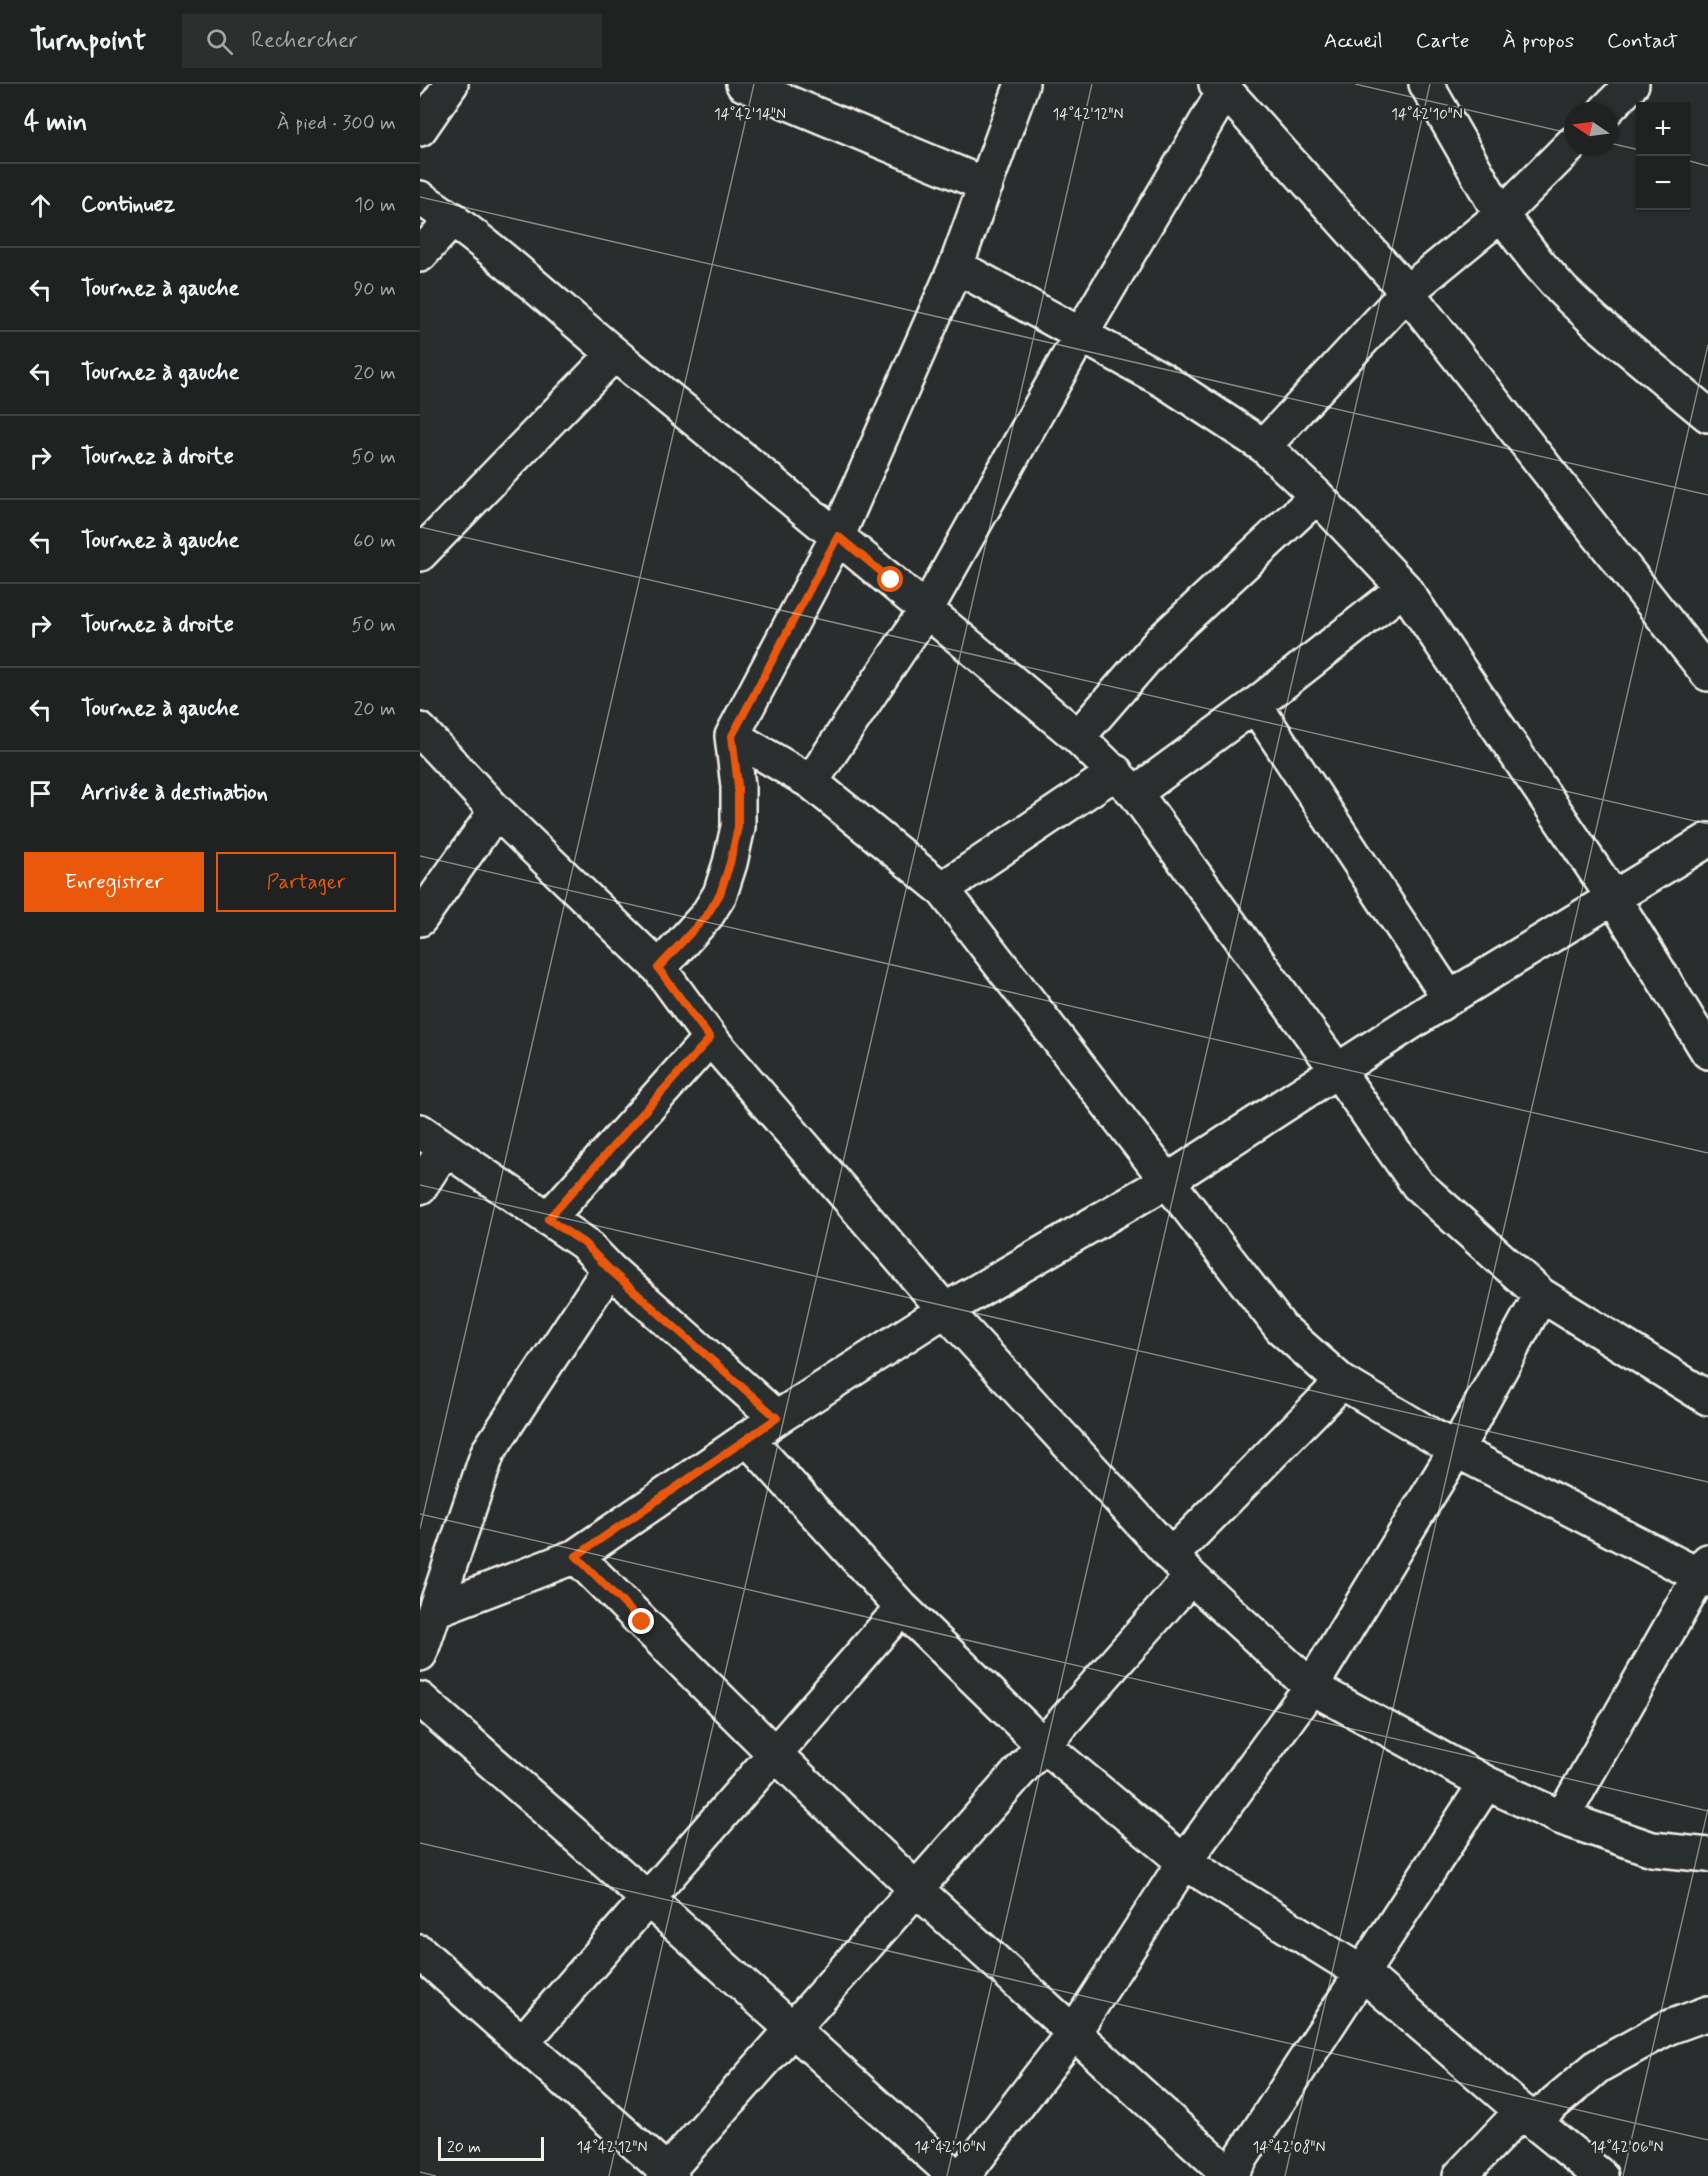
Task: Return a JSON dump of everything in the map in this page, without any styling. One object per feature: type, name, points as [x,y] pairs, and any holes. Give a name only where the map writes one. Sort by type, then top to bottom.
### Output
[{"type":"street","points":[[420,129],[451,84]]},
{"type":"street","points":[[743,84],[986,185]]},
{"type":"street","points":[[658,968],[707,915],[720,894],[738,827],[738,786],[732,736],[838,536],[956,266],[1022,84]]},
{"type":"street","points":[[1426,84],[1501,215],[1563,291],[1708,415]]},
{"type":"street","points":[[1614,102],[1632,84]]},
{"type":"street","points":[[811,782],[926,610],[1220,87],[1407,292],[1708,674]]},
{"type":"street","points":[[1264,446],[1407,292],[1501,215],[1564,152]]},
{"type":"street","points":[[420,198],[453,219],[1078,737],[1126,782],[1337,1070],[1418,1185],[1541,1295],[1708,1398]]},
{"type":"street","points":[[420,255],[453,219]]},
{"type":"street","points":[[956,266],[1163,380],[1264,446],[1317,496],[1404,588],[1613,897],[1708,1052]]},
{"type":"street","points":[[420,554],[614,354]]},
{"type":"street","points":[[1078,737],[1161,641],[1317,496]]},
{"type":"street","points":[[942,889],[1255,705],[1404,588]]},
{"type":"street","points":[[1255,705],[1449,998]]},
{"type":"street","points":[[420,730],[496,811],[658,968],[710,1038],[945,1310],[1181,1566],[1311,1687],[1486,1784],[1562,1818],[1652,1849],[1708,1855]]},
{"type":"street","points":[[732,736],[811,782],[942,889],[1281,1328],[1342,1382],[1456,1449],[1705,1572],[1562,1818]]},
{"type":"street","points":[[421,912],[496,811]]},
{"type":"street","points":[[435,1610],[576,1556],[777,1418],[945,1310],[1167,1181],[1449,998],[1708,840]]},
{"type":"street","points":[[548,1219],[710,1038]]},
{"type":"street","points":[[420,1187],[432,1139],[584,1243],[609,1269],[777,1418]]},
{"type":"street","points":[[420,1654],[488,1452],[609,1269]]},
{"type":"street","points":[[963,2176],[1074,2032],[1184,1862],[1311,1687],[1456,1449],[1541,1295]]},
{"type":"street","points":[[420,1952],[667,2174],[1043,1745],[1181,1566],[1342,1382]]},
{"type":"street","points":[[747,1438],[902,1608],[1043,1745],[1184,1862],[1362,1973],[1527,2116],[1601,2176]]},
{"type":"street","points":[[576,1556],[775,1754],[916,1889],[1231,2175],[1486,1784]]},
{"type":"street","points":[[522,2043],[902,1608]]},
{"type":"street","points":[[420,1699],[648,1899],[955,2176]]},
{"type":"street","points":[[1460,2176],[1527,2116],[1598,2066],[1666,2028],[1708,2013]]},
{"type":"route","points":[[642,1622],[576,1556],[777,1418],[609,1269],[584,1243],[548,1219],[710,1038],[658,968],[689,937],[720,894],[738,827],[738,786],[732,736],[838,536],[891,580]]}]
